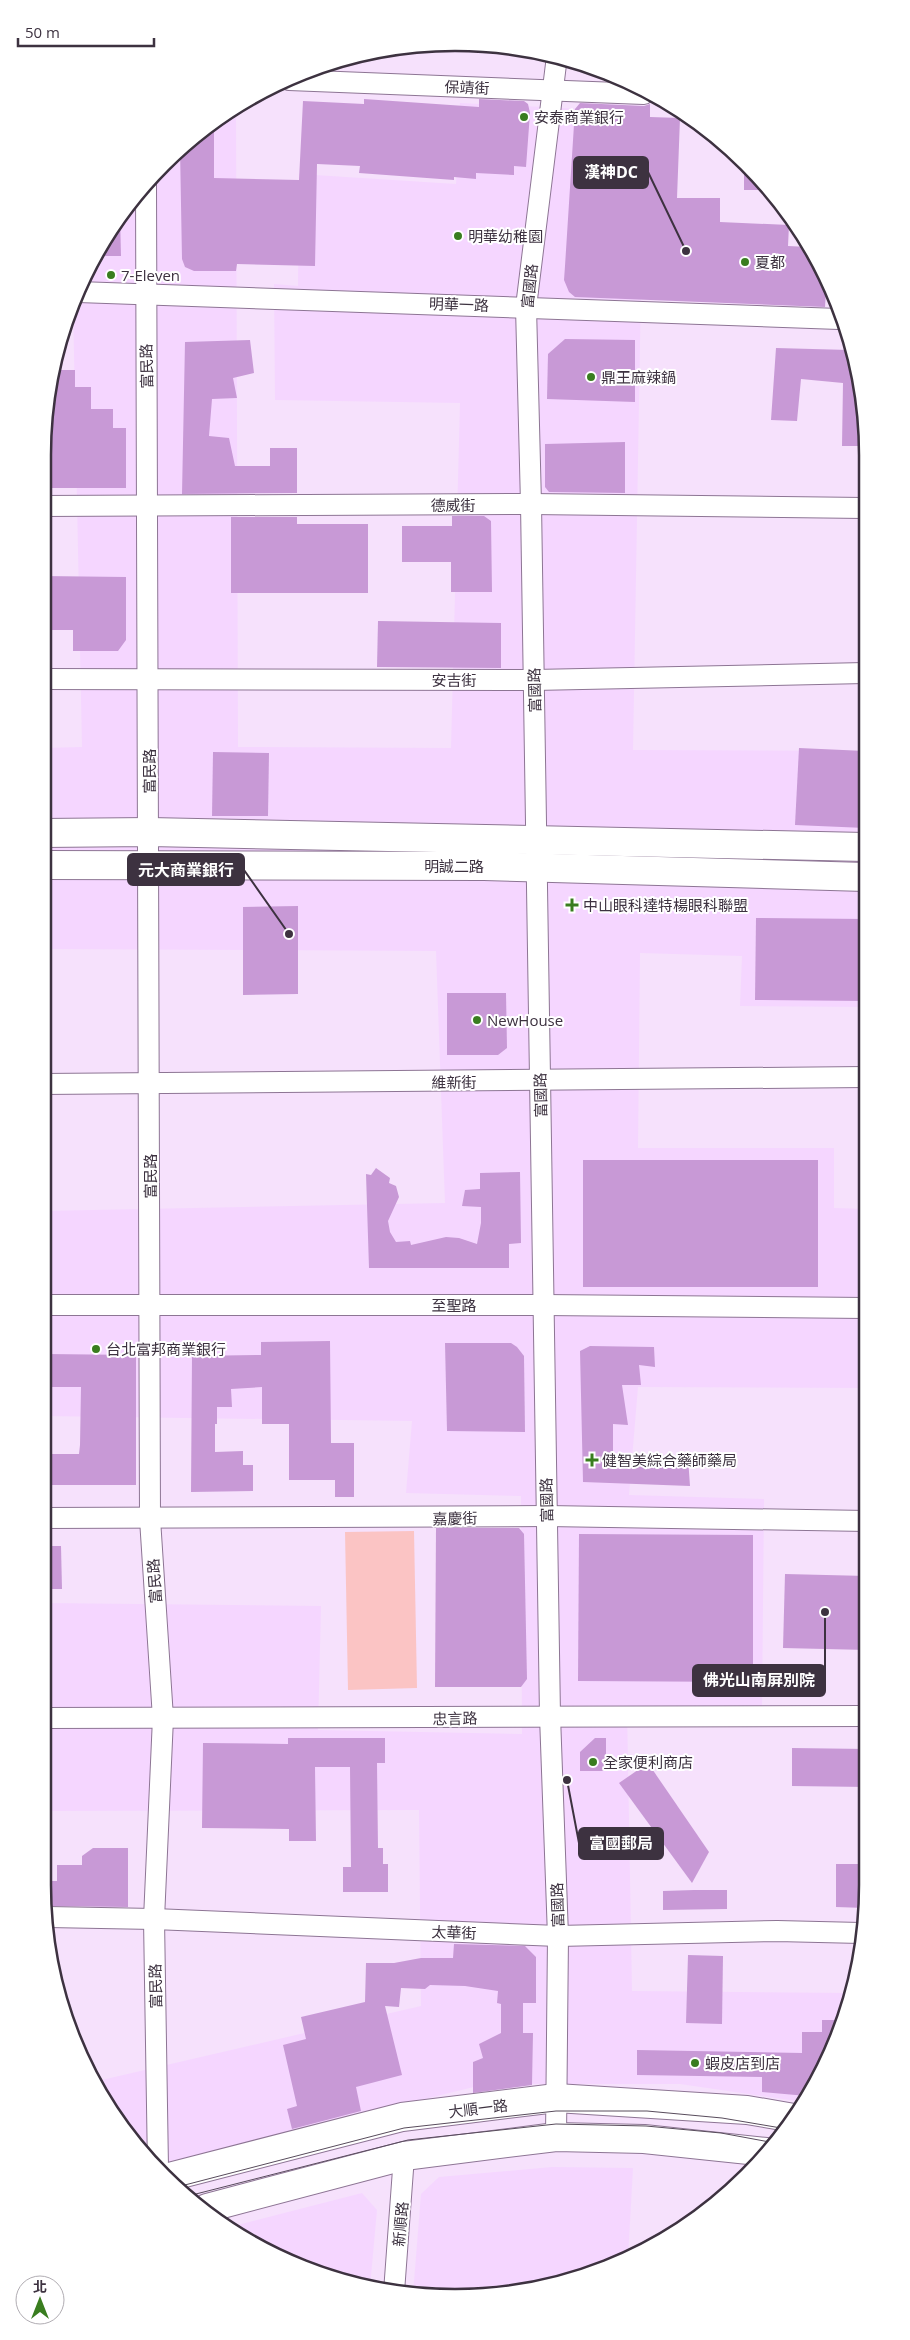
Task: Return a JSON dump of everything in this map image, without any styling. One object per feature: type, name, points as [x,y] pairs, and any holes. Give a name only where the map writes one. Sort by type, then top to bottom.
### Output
[{"type":"street","name":"富國路","points":[[556,2137],[558,1936],[550,1716],[546,1516],[534,680],[526,307],[557,64]]},
{"type":"street","name":"保靖街","points":[[304,81],[635,94]]},
{"type":"street","name":"富民路","points":[[146,195],[150,832],[150,1519],[163,1718],[154,1919],[158,2158]]},
{"type":"street","name":"明華一路","points":[[86,292],[835,319]]},
{"type":"street","name":"德威街","points":[[51,506],[531,504],[859,508]]},
{"type":"street","name":"安吉街","points":[[51,679],[534,680],[859,673]]},
{"type":"street","name":"明誠二路","points":[[51,833],[150,832],[859,847]]},
{"type":"street","name":"明誠二路","points":[[51,865],[536,868],[859,877]]},
{"type":"street","name":"維新街","points":[[51,1084],[540,1082],[859,1077]]},
{"type":"street","name":"至聖路","points":[[51,1305],[543,1305],[859,1308]]},
{"type":"street","name":"嘉慶街","points":[[51,1518],[546,1516],[859,1521]]},
{"type":"street","name":"忠言路","points":[[51,1718],[426,1719],[550,1716],[859,1716]]},
{"type":"street","name":"太華街","points":[[53,1917],[154,1919],[558,1936],[777,1931],[856,1933]]},
{"type":"street","name":"大順一路","points":[[175,2175],[402,2117],[556,2098],[747,2110],[786,2117]]},
{"type":"street","points":[[211,2207],[404,2156],[556,2137],[644,2139],[759,2151]]},
{"type":"street","name":"新順路","points":[[395,2284],[404,2156]]},
{"type":"shaded area","points":[[460,103],[644,112],[633,750],[859,751],[859,1007],[740,1006],[742,956],[640,953],[638,1148],[834,1148],[834,1208],[859,1209],[859,1388],[638,1387],[629,1495],[764,1499],[762,1710],[627,1708],[632,1991],[844,1993],[828,2040],[796,2101],[680,2084],[486,2084],[163,2163],[135,2131],[101,2080],[421,2006],[419,1810],[51,1811],[51,1603],[321,1606],[318,1730],[522,1734],[521,1496],[406,1493],[412,1421],[51,1416],[51,1211],[445,1203],[436,951],[51,949],[51,748],[82,747],[73,324],[82,300],[105,253],[135,209],[151,189],[189,151],[236,116],[238,747],[451,748],[460,403],[275,400],[274,284],[298,286],[299,174],[456,184]]},
{"type":"shaded area","points":[[414,1531],[417,1688],[348,1690],[345,1532]]},
{"type":"shaded area","points":[[552,2167],[633,2168],[628,2250],[585,2267],[534,2281],[481,2288],[455,2289],[414,2286],[421,2194],[439,2177]]},
{"type":"shaded area","points":[[362,2193],[377,2210],[371,2280],[300,2258],[253,2235],[237,2225]]},
{"type":"building","points":[[364,99],[479,107],[479,99],[524,101],[528,104],[530,113],[526,167],[514,166],[514,175],[476,173],[476,179],[454,177],[454,180],[359,173],[360,166],[317,164],[315,266],[237,264],[236,271],[194,271],[185,267],[182,259],[180,160],[189,151],[214,131],[214,178],[299,180],[303,101],[364,104]]},
{"type":"building","points":[[580,103],[644,106],[650,104],[650,117],[677,118],[680,120],[677,198],[720,198],[720,222],[787,225],[789,228],[788,246],[801,247],[805,253],[826,295],[825,307],[575,297],[569,292],[564,280],[575,109]]},
{"type":"building","points":[[744,174],[760,190],[744,190]]},
{"type":"building","points":[[120,229],[121,256],[103,256]]},
{"type":"building","name":"鼎王麻辣鍋","points":[[565,339],[635,340],[635,402],[547,399],[548,354]]},
{"type":"building","points":[[250,340],[254,373],[233,378],[237,398],[212,399],[209,436],[229,438],[235,466],[270,466],[270,448],[297,448],[297,493],[182,494],[185,342]]},
{"type":"building","points":[[776,348],[845,350],[855,402],[859,446],[842,446],[843,383],[801,379],[797,421],[771,420]]},
{"type":"building","points":[[60,370],[75,370],[75,387],[91,387],[91,409],[113,409],[113,428],[126,428],[126,488],[51,488],[52,429]]},
{"type":"building","points":[[625,442],[625,493],[549,492],[545,487],[545,444]]},
{"type":"building","points":[[452,516],[484,516],[491,521],[492,592],[451,592],[451,562],[402,562],[402,526],[452,526]]},
{"type":"building","points":[[231,517],[297,517],[297,524],[368,524],[368,593],[231,593]]},
{"type":"building","points":[[51,576],[126,577],[126,640],[118,651],[73,651],[73,630],[51,630]]},
{"type":"building","points":[[378,621],[501,623],[501,668],[377,667]]},
{"type":"building","points":[[799,748],[859,751],[859,828],[795,825]]},
{"type":"building","points":[[213,752],[269,753],[268,816],[212,816]]},
{"type":"building","points":[[298,906],[298,994],[243,995],[243,907]]},
{"type":"building","points":[[756,918],[859,919],[859,1001],[755,1000]]},
{"type":"building","name":"NewHouse","points":[[447,993],[506,993],[507,1048],[498,1055],[447,1055]]},
{"type":"building","points":[[583,1160],[818,1160],[818,1287],[583,1287]]},
{"type":"building","points":[[376,1168],[390,1178],[389,1183],[396,1186],[399,1197],[388,1221],[390,1232],[396,1242],[410,1241],[411,1245],[446,1237],[459,1238],[477,1244],[481,1223],[481,1207],[462,1206],[465,1190],[480,1189],[480,1173],[520,1172],[521,1243],[509,1244],[509,1268],[369,1268],[366,1174],[371,1175]]},
{"type":"building","points":[[330,1341],[331,1443],[354,1443],[354,1497],[335,1497],[335,1480],[289,1480],[289,1424],[262,1424],[262,1387],[231,1389],[232,1407],[217,1407],[217,1424],[215,1424],[215,1452],[243,1451],[243,1465],[253,1465],[253,1491],[191,1492],[192,1356],[261,1355],[261,1342]]},
{"type":"building","points":[[445,1343],[511,1343],[517,1347],[524,1356],[525,1432],[447,1431]]},
{"type":"building","points":[[590,1346],[654,1347],[655,1367],[639,1365],[641,1385],[622,1385],[628,1425],[613,1424],[613,1458],[688,1458],[690,1486],[583,1482],[580,1351]]},
{"type":"building","points":[[51,1354],[136,1355],[136,1485],[51,1485],[51,1454],[79,1454],[81,1387],[51,1387]]},
{"type":"building","points":[[436,1528],[519,1528],[524,1534],[527,1679],[521,1687],[435,1687]]},
{"type":"building","points":[[579,1534],[753,1535],[753,1682],[578,1681]]},
{"type":"building","points":[[51,1546],[61,1546],[62,1589],[51,1589]]},
{"type":"building","points":[[785,1574],[859,1576],[859,1650],[783,1648]]},
{"type":"building","points":[[288,1738],[385,1738],[385,1763],[377,1763],[378,1848],[383,1848],[383,1864],[388,1864],[388,1892],[343,1892],[343,1867],[351,1867],[350,1767],[315,1767],[316,1841],[289,1841],[289,1829],[202,1828],[203,1743],[288,1744]]},
{"type":"building","name":"全家便利商店","points":[[595,1738],[606,1738],[606,1771],[580,1771],[580,1752]]},
{"type":"building","points":[[792,1748],[859,1749],[859,1787],[792,1786]]},
{"type":"building","points":[[648,1763],[709,1852],[692,1883],[619,1783]]},
{"type":"building","points":[[93,1848],[128,1848],[128,1907],[52,1906],[51,1881],[57,1881],[57,1865],[82,1865],[82,1856]]},
{"type":"building","points":[[836,1864],[859,1864],[858,1908],[836,1907]]},
{"type":"building","points":[[727,1890],[727,1909],[663,1910],[663,1891]]},
{"type":"building","points":[[454,1944],[525,1946],[536,1957],[536,2003],[523,2003],[523,2033],[533,2033],[532,2085],[473,2093],[473,2062],[483,2058],[479,2044],[501,2033],[501,2004],[497,2003],[498,1991],[465,1986],[430,1985],[425,1989],[401,1988],[399,2007],[385,2006],[402,2075],[356,2087],[361,2111],[292,2129],[287,2109],[297,2106],[283,2045],[306,2039],[301,2017],[365,2002],[366,1963],[394,1963],[421,1958],[453,1958]]},
{"type":"building","points":[[688,1955],[723,1956],[722,2024],[686,2023]]},
{"type":"building","points":[[822,2020],[835,2020],[817,2064],[800,2095],[762,2092],[762,2077],[637,2075],[637,2050],[802,2053],[802,2032],[822,2032]]},
{"type":"tram line","points":[[185,2185],[404,2128],[556,2111],[647,2111],[722,2118],[778,2127]]},
{"type":"tram line","points":[[195,2194],[408,2140],[556,2124],[646,2126],[721,2133],[767,2141]]},
{"type":"place","name":"安泰商業銀行","points":[[524,117]]},
{"type":"place","name":"明華幼稚園","points":[[458,236]]},
{"type":"place","name":"漢神DC","points":[[686,251]]},
{"type":"place","name":"夏都","points":[[745,262]]},
{"type":"place","name":"7-Eleven","points":[[111,275]]},
{"type":"place","name":"鼎王麻辣鍋","points":[[591,377]]},
{"type":"place","name":"中山眼科達特楊眼科聯盟","points":[[572,905]]},
{"type":"place","name":"元大商業銀行","points":[[289,934]]},
{"type":"place","name":"NewHouse","points":[[477,1020]]},
{"type":"place","name":"台北富邦商業銀行","points":[[96,1349]]},
{"type":"place","name":"健智美綜合藥師藥局","points":[[592,1460]]},
{"type":"place","name":"佛光山南屏別院","points":[[825,1612]]},
{"type":"place","name":"全家便利商店","points":[[593,1762]]},
{"type":"place","name":"富國郵局","points":[[567,1780]]},
{"type":"place","name":"蝦皮店到店","points":[[695,2063]]}]
